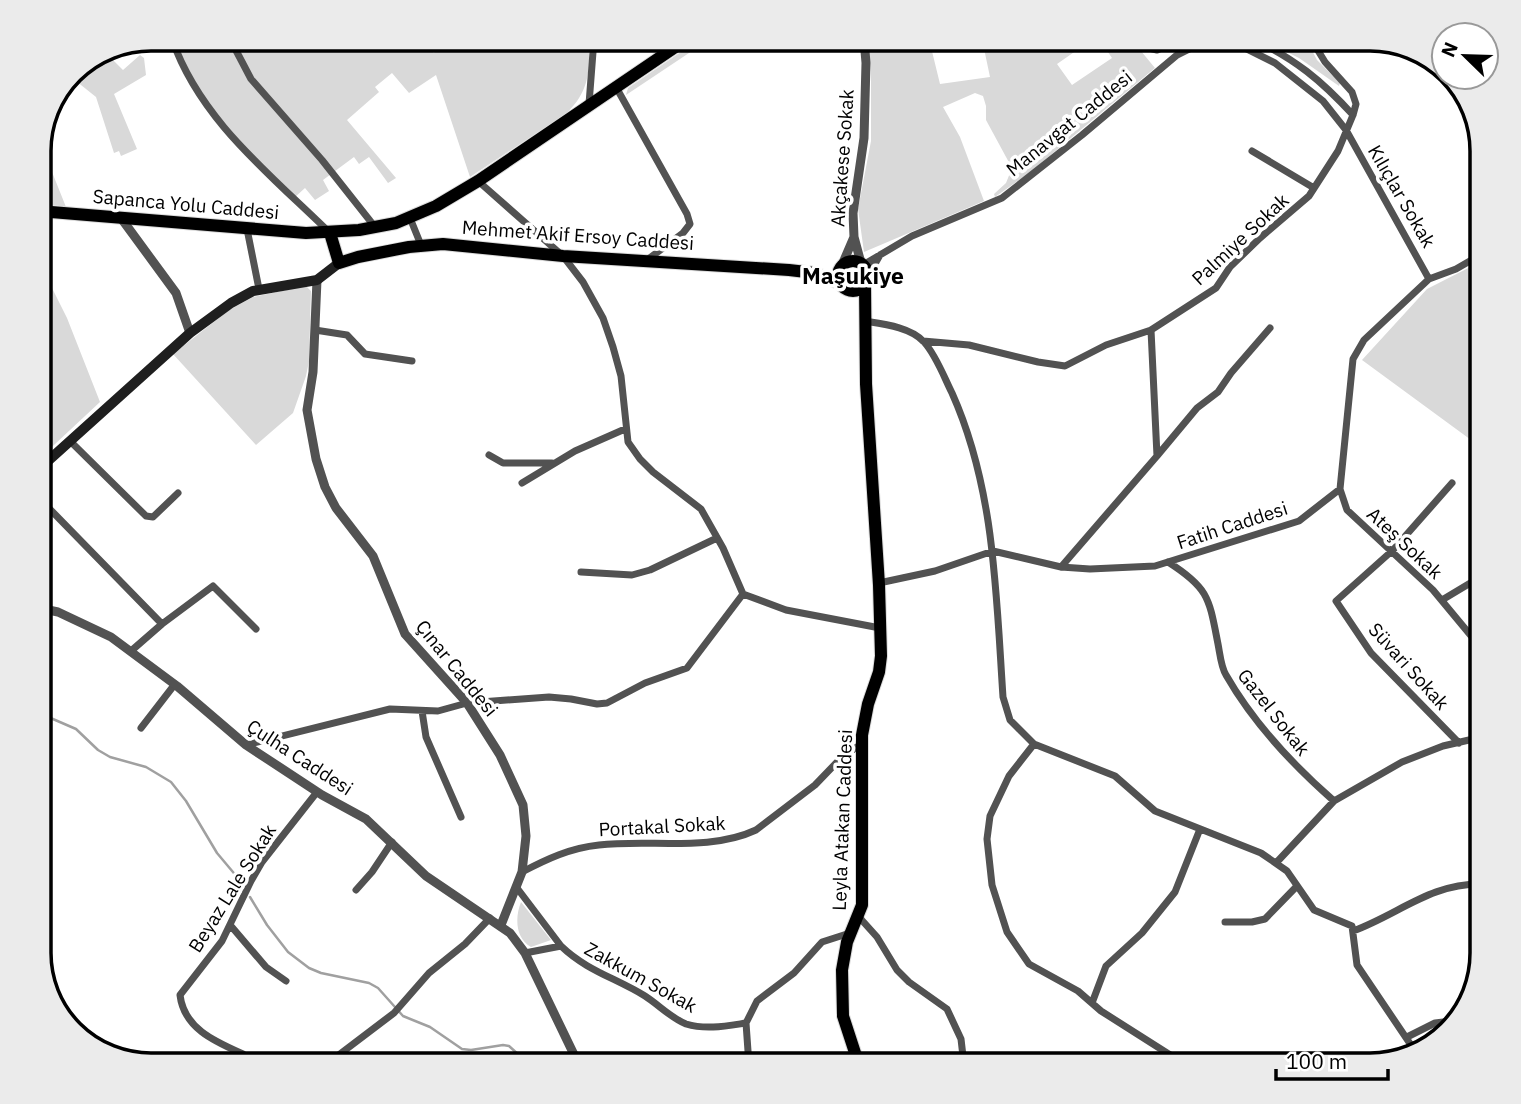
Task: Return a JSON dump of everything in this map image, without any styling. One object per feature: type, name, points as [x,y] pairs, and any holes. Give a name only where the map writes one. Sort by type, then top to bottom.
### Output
[{"type":"main road","name":"Sapanca Yolu Caddesi","points":[[51,212],[247,229],[330,233],[376,228],[410,218],[451,198],[668,51]]},
{"type":"main road","points":[[51,458],[190,333],[231,303],[259,289],[317,280],[339,263],[330,233]]},
{"type":"main road","name":"Mehmet Akif Ersoy Caddesi","points":[[339,263],[421,245],[467,246],[563,256],[815,273]]},
{"type":"main road","points":[[851,261],[865,272],[861,289],[846,287],[815,273],[841,267],[851,261]]},
{"type":"main road","points":[[841,267],[838,275],[858,301],[864,321]]},
{"type":"main road","name":"Leyla Atakan Caddesi","points":[[855,1053],[843,1016],[842,970],[850,933],[859,917],[862,894],[862,744],[868,704],[880,667],[879,583],[866,384],[865,272]]},
{"type":"street","points":[[177,51],[212,115],[330,233]]},
{"type":"street","points":[[237,51],[251,79],[322,160],[376,228]]},
{"type":"street","points":[[589,105],[593,51]]},
{"type":"street","name":"Akçakese Sokak","points":[[854,237],[854,200],[864,138],[865,51]]},
{"type":"street","name":"Manavgat Caddesi","points":[[865,272],[883,251],[1002,198],[1185,51]]},
{"type":"street","name":"Manavgat Caddesi","points":[[1251,51],[1275,63],[1323,101],[1346,130]]},
{"type":"street","points":[[1278,51],[1307,69],[1353,115]]},
{"type":"street","points":[[1319,51],[1352,92],[1356,103],[1346,130]]},
{"type":"street","points":[[616,87],[690,220],[689,229],[646,261]]},
{"type":"street","name":"Palmiye Sokak","points":[[864,321],[901,329],[923,341],[970,345],[1065,366],[1106,345],[1151,330],[1216,288],[1230,267],[1310,196],[1338,151],[1346,130]]},
{"type":"street","name":"Kılıçlar Sokak","points":[[1346,130],[1429,279]]},
{"type":"street","points":[[1252,151],[1314,188]]},
{"type":"street","points":[[478,181],[563,256],[594,299],[609,333],[621,376],[628,442],[653,472],[701,509],[743,594],[786,610],[880,628]]},
{"type":"street","points":[[121,218],[176,293],[190,333]]},
{"type":"street","points":[[410,218],[421,245]]},
{"type":"street","points":[[247,229],[259,289]]},
{"type":"street","points":[[841,267],[854,237]]},
{"type":"street","points":[[854,237],[865,272]]},
{"type":"street","points":[[865,272],[883,251]]},
{"type":"street","points":[[1340,489],[1353,359],[1364,340],[1429,279],[1470,261]]},
{"type":"street","name":"Çınar Caddesi","points":[[317,280],[313,372],[307,410],[316,459],[325,487],[336,508],[373,556],[405,634],[467,704],[500,755],[520,797],[526,824],[522,872],[501,925]]},
{"type":"street","points":[[1061,568],[1197,408],[1218,392],[1270,328]]},
{"type":"street","points":[[315,330],[347,335],[362,352],[372,356],[412,361]]},
{"type":"street","points":[[1151,330],[1157,456]]},
{"type":"street","points":[[923,341],[942,373],[965,425],[979,472],[993,551],[1003,697],[1010,720],[1034,744],[1115,776],[1155,811],[1261,853],[1287,871],[1314,909],[1352,926],[1357,965],[1411,1044]]},
{"type":"street","points":[[522,483],[552,463],[625,429]]},
{"type":"street","points":[[70,441],[146,516],[153,517],[178,493]]},
{"type":"street","points":[[489,456],[503,463],[552,463]]},
{"type":"street","points":[[1393,550],[1452,483]]},
{"type":"street","name":"Ateş Sokak","points":[[1340,489],[1347,510],[1393,550],[1442,600],[1470,634]]},
{"type":"street","name":"Fatih Caddesi","points":[[993,551],[1061,568],[1155,566],[1299,521],[1340,489]]},
{"type":"street","points":[[51,510],[162,624]]},
{"type":"street","points":[[581,572],[632,575],[650,570],[716,538]]},
{"type":"street","name":"Süvari Sokak","points":[[1393,550],[1336,601],[1371,653],[1459,743]]},
{"type":"street","points":[[879,583],[935,571],[993,551]]},
{"type":"street","name":"Gazel Sokak","points":[[1168,562],[1193,578],[1210,603],[1224,673],[1292,764],[1334,802]]},
{"type":"street","points":[[1442,600],[1470,583]]},
{"type":"street","points":[[131,651],[213,586],[256,629]]},
{"type":"street","points":[[246,745],[396,709],[445,710],[467,704],[549,698],[607,704],[645,683],[687,668],[743,594]]},
{"type":"street","name":"Çulha Caddesi","points":[[51,611],[100,630],[131,651],[175,684],[246,745],[317,792],[366,819],[426,876],[501,925]]},
{"type":"street","points":[[141,728],[175,684]]},
{"type":"street","points":[[422,711],[426,737],[461,817]]},
{"type":"street","points":[[1276,863],[1334,802],[1402,762],[1443,746],[1470,740]]},
{"type":"street","name":"Portakal Sokak","points":[[522,872],[575,848],[628,842],[718,840],[746,834],[756,830],[815,785],[840,759],[862,744]]},
{"type":"street","points":[[1034,744],[1009,776],[990,816],[987,839],[992,885],[1007,932],[1029,964],[1078,991],[1167,1053]]},
{"type":"street","name":"Beyaz Lale Sokak","points":[[241,1053],[202,1034],[180,995],[222,942],[262,862],[317,792]]},
{"type":"street","points":[[1092,1003],[1106,967],[1142,933],[1175,892],[1200,829]]},
{"type":"street","points":[[356,890],[392,842]]},
{"type":"street","points":[[1353,931],[1435,890],[1470,883]]},
{"type":"street","points":[[1225,922],[1265,919],[1297,886]]},
{"type":"street","points":[[517,888],[561,946]]},
{"type":"street","points":[[859,917],[877,937],[897,970],[917,989],[947,1009],[961,1039],[963,1053]]},
{"type":"street","points":[[340,1053],[396,1010],[429,973],[465,944],[490,918]]},
{"type":"street","points":[[501,925],[525,953],[573,1053]]},
{"type":"street","points":[[231,926],[266,968],[286,981]]},
{"type":"street","points":[[748,1053],[746,1023],[760,997],[794,973],[817,946],[850,933]]},
{"type":"street","name":"Zakkum Sokak","points":[[525,953],[561,946],[594,971],[642,994],[683,1022],[713,1028],[746,1023]]},
{"type":"street","points":[[1407,1037],[1435,1023],[1443,1022]]},
{"type":"shaded area","points":[[178,51],[589,51],[585,87],[567,113],[470,177],[436,75],[409,93],[392,73],[375,87],[379,92],[347,120],[396,178],[388,183],[369,157],[359,164],[354,157],[323,180],[329,191],[315,200],[305,188],[294,198],[212,115]]},
{"type":"shaded area","points":[[682,51],[692,51],[626,95],[628,88]]},
{"type":"shaded area","points":[[869,51],[932,51],[940,84],[990,77],[985,51],[1076,51],[1057,64],[1072,85],[1112,58],[1107,51],[1141,51],[1155,68],[1029,173],[995,197],[994,194],[1006,183],[1012,168],[986,120],[983,96],[975,93],[943,107],[960,137],[984,201],[864,252],[858,209],[871,141]]},
{"type":"shaded area","points":[[1285,51],[1312,51],[1317,60],[1340,83],[1339,86]]},
{"type":"shaded area","points":[[140,55],[144,58],[146,75],[114,94],[137,149],[121,156],[119,151],[114,153],[96,97],[78,83],[85,76],[113,59],[123,70]]},
{"type":"shaded area","points":[[51,170],[66,207],[51,205]]},
{"type":"shaded area","points":[[1470,267],[1470,439],[1362,360],[1427,289]]},
{"type":"shaded area","points":[[51,286],[67,318],[100,402],[51,448]]},
{"type":"shaded area","points":[[306,286],[311,291],[309,361],[306,376],[293,413],[256,445],[173,354],[229,310],[253,297]]},
{"type":"shaded area","points":[[521,902],[551,940],[531,947],[522,938],[517,920]]},
{"type":"waterway","points":[[51,718],[76,729],[98,750],[110,757],[146,767],[171,782],[186,801],[217,853],[243,884]]},
{"type":"waterway","points":[[250,897],[288,952],[309,968],[369,983],[378,988],[403,1016],[430,1027],[462,1049],[503,1045],[509,1046],[517,1053]]},
{"type":"district","name":"Maşukiye","points":[[853,276]]}]
